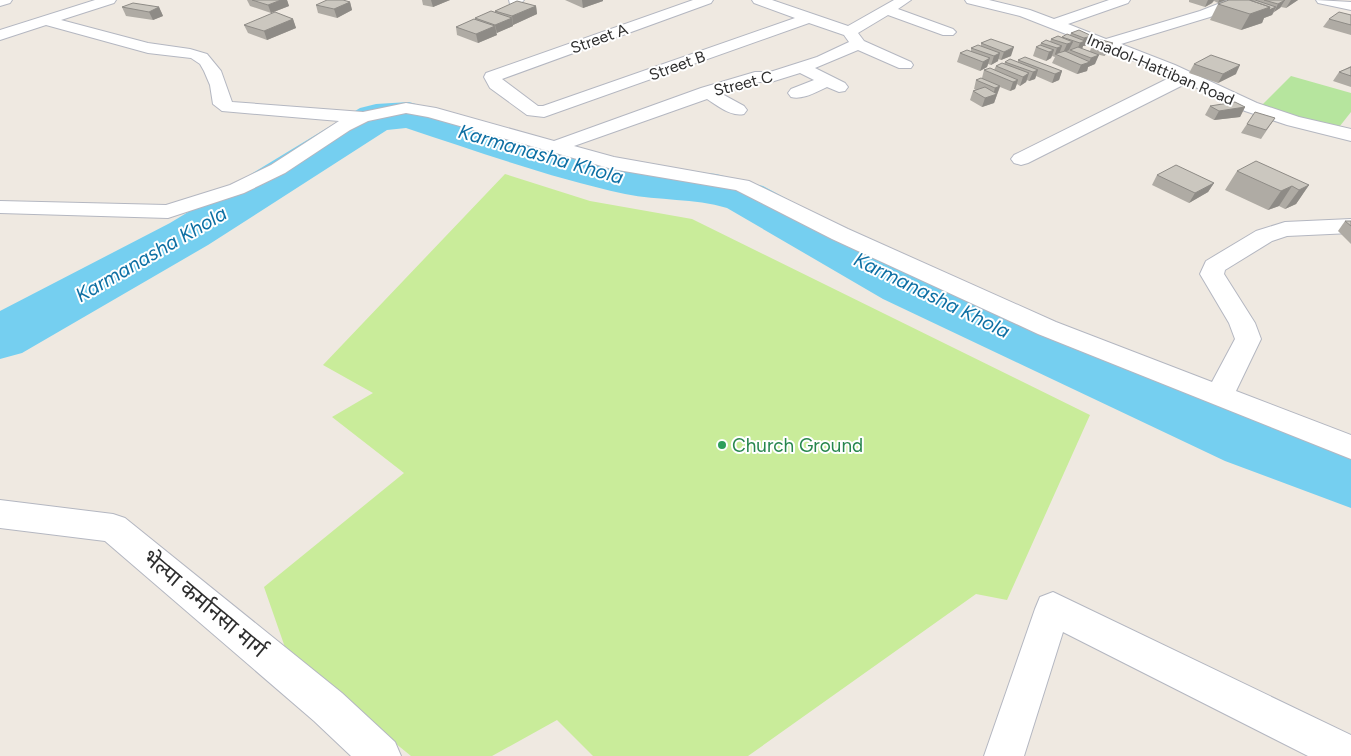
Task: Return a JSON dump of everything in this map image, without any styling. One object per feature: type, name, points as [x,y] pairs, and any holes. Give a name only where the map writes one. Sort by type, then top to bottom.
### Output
[{"type":"street","points":[[0,2],[5,0]]},
{"type":"street","points":[[62,0],[83,8]]},
{"type":"street","points":[[0,35],[109,0]]},
{"type":"street","name":"Street A","points":[[544,112],[533,111],[496,84],[492,77],[706,0]]},
{"type":"street","points":[[759,0],[809,18],[905,65]]},
{"type":"street","name":"Street C","points":[[554,147],[707,92],[755,77],[771,77],[801,67],[853,38],[887,10],[904,0]]},
{"type":"street","name":"Imadol-Hattiban Road","points":[[972,0],[1024,13],[1054,24],[1187,76],[1251,107],[1293,121],[1351,135]]},
{"type":"street","points":[[1054,24],[1122,0]]},
{"type":"street","points":[[1106,44],[1205,14],[1241,0]]},
{"type":"street","points":[[1323,0],[1351,6]]},
{"type":"street","points":[[887,10],[948,32]]},
{"type":"street","name":"Street B","points":[[544,112],[809,18]]},
{"type":"street","points":[[44,20],[149,48],[198,55],[210,66],[222,96],[222,104],[228,107],[363,117]]},
{"type":"street","points":[[797,93],[833,84],[801,67]]},
{"type":"street","points":[[1021,159],[1187,76]]},
{"type":"street","points":[[707,92],[738,110]]},
{"type":"street","points":[[0,207],[168,212],[237,189],[278,169],[343,126],[363,117],[406,108],[430,112],[612,163],[742,185],[840,234],[1047,328],[1351,447]]},
{"type":"street","points":[[1219,396],[1248,340],[1242,323],[1212,274],[1214,266],[1264,236],[1284,229],[1351,226]]},
{"type":"street","name":"भेल्पा कर्मानसा मार्ग","points":[[0,514],[113,528],[328,707],[381,756]]},
{"type":"street","points":[[1004,756],[1053,608],[1351,756]]},
{"type":"green space","points":[[1291,76],[1351,93],[1351,112],[1336,131],[1260,107]]},
{"type":"green space","name":"Church Ground","points":[[505,174],[590,201],[692,219],[1090,415],[1007,600],[976,594],[748,756],[593,756],[557,720],[492,756],[411,756],[288,656],[264,587],[404,473],[332,417],[373,393],[323,365]]},
{"type":"building","points":[[252,0],[281,0],[268,5]]},
{"type":"building","points":[[327,0],[350,2],[334,9],[316,5]]},
{"type":"building","points":[[1229,0],[1249,0],[1270,7],[1250,14],[1218,4]]},
{"type":"building","points":[[1250,0],[1276,7],[1269,10],[1270,7]]},
{"type":"building","points":[[1264,0],[1285,0],[1278,4]]},
{"type":"building","points":[[517,1],[536,6],[512,16],[495,11]]},
{"type":"building","points":[[133,3],[159,7],[149,12],[122,7]]},
{"type":"building","points":[[491,11],[512,18],[495,25],[475,18]]},
{"type":"building","points":[[275,12],[293,19],[264,31],[244,25]]},
{"type":"building","points":[[1339,12],[1351,15],[1351,25],[1329,19]]},
{"type":"building","points":[[474,19],[495,26],[476,34],[456,27]]},
{"type":"building","points":[[1079,30],[1092,36],[1084,38],[1071,33]]},
{"type":"building","points":[[1067,34],[1085,41],[1080,43],[1062,37]]},
{"type":"building","points":[[1058,36],[1073,42],[1067,44],[1051,39]]},
{"type":"building","points":[[991,39],[1014,47],[1004,52],[981,43]]},
{"type":"building","points":[[1098,39],[1113,43],[1107,47],[1093,43]]},
{"type":"building","points":[[1046,40],[1062,46],[1057,48],[1041,43]]},
{"type":"building","points":[[978,45],[1000,53],[994,56],[971,48]]},
{"type":"building","points":[[1040,45],[1054,50],[1049,52],[1036,47]]},
{"type":"building","points":[[1078,47],[1099,55],[1091,58],[1070,50]]},
{"type":"building","points":[[967,50],[990,58],[983,62],[960,53]]},
{"type":"building","points":[[1065,51],[1090,62],[1081,65],[1055,54]]},
{"type":"building","points":[[1211,55],[1240,65],[1223,74],[1194,64]]},
{"type":"building","points":[[1025,57],[1062,71],[1055,74],[1018,60]]},
{"type":"building","points":[[1010,59],[1038,70],[1033,72],[1005,62]]},
{"type":"building","points":[[1002,63],[1029,73],[1023,77],[996,66]]},
{"type":"building","points":[[1351,67],[1351,76],[1339,72]]},
{"type":"building","points":[[990,68],[1018,80],[1013,82],[984,70]]},
{"type":"building","points":[[981,78],[1000,86],[995,88],[976,80]]},
{"type":"building","points":[[985,87],[997,94],[985,98],[973,91]]},
{"type":"building","points":[[1235,102],[1245,107],[1219,111],[1210,106]]},
{"type":"building","points":[[1255,112],[1275,118],[1266,130],[1247,124]]},
{"type":"building","points":[[1256,161],[1309,185],[1299,190],[1292,186],[1281,191],[1237,171]]},
{"type":"building","points":[[1176,165],[1214,183],[1195,193],[1157,175]]},
{"type":"waterway","name":"Karmanasha Khola","points":[[0,338],[189,234],[376,117],[409,115],[584,170],[628,180],[716,189],[745,197],[904,286],[1250,441],[1351,478]]},
{"type":"place","name":"Church Ground","points":[[722,445]]}]
